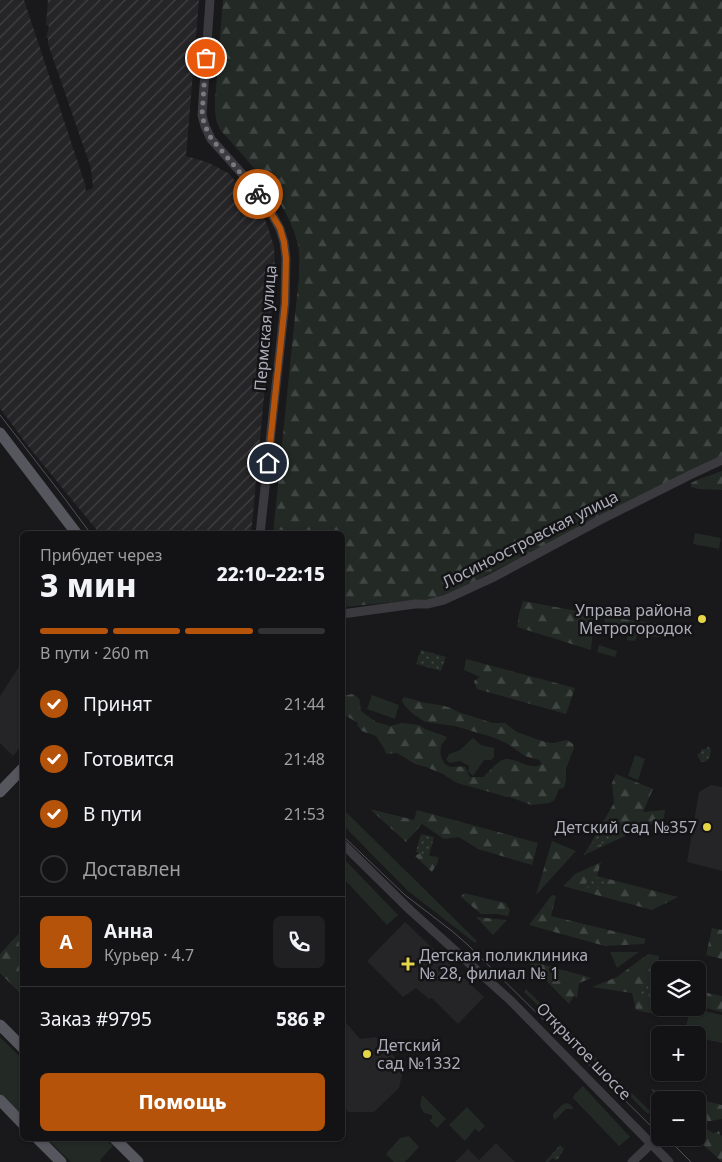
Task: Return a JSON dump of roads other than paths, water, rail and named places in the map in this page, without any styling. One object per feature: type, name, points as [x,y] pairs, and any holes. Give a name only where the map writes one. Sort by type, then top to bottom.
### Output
[{"type":"main road","points":[[0,433],[75,531]]},
{"type":"main road","points":[[0,792],[20,771]]},
{"type":"main road","points":[[0,1025],[20,1045]]},
{"type":"main road","points":[[0,1100],[20,1121]]},
{"type":"main road","points":[[40,1141],[61,1162]]},
{"type":"main road","points":[[117,1141],[138,1162]]},
{"type":"street","name":"Пермская улица","points":[[210,0],[202,115],[205,126],[211,138],[252,185],[269,210],[280,228],[286,258],[285,303],[260,531]]},
{"type":"street","name":"Лосиноостровская улица","points":[[345,614],[427,604],[444,600],[492,578],[600,520],[722,460]]},
{"type":"street","name":"Открытое шоссе","points":[[345,846],[410,910],[511,1001],[651,1144]]},
{"type":"street","points":[[632,1162],[651,1144]]},
{"type":"street","name":"Открытое шоссе","points":[[653,1146],[668,1162]]},
{"type":"tram line","points":[[0,415],[89,531]]},
{"type":"tram line","points":[[345,838],[405,895],[468,945],[651,1126]]},
{"type":"tram line","points":[[675,1146],[691,1162]]},
{"type":"place","name":"Управа района Метрогородок","points":[[702,619]]},
{"type":"place","name":"Детский сад №357","points":[[707,827]]},
{"type":"place","name":"Детская поликлиника № 28, филиал № 1","points":[[408,964]]},
{"type":"place","name":"Детский сад №1332","points":[[367,1054]]}]
